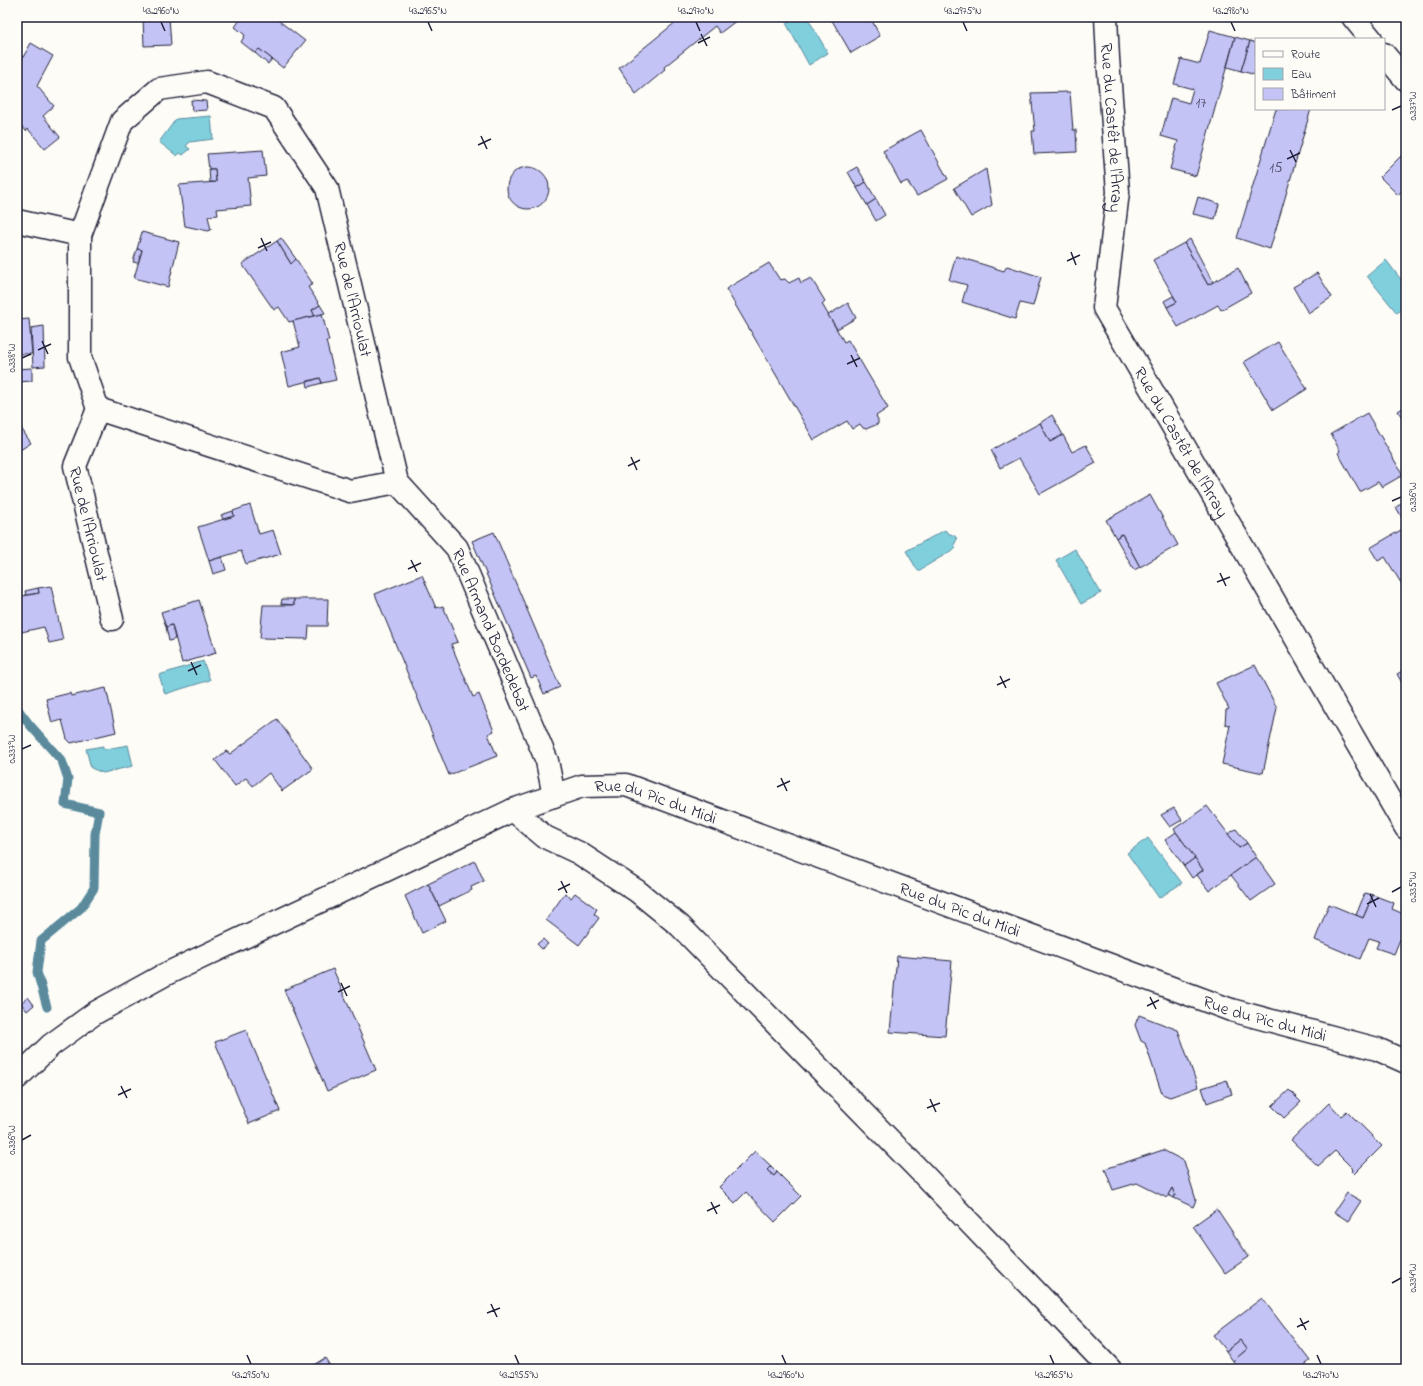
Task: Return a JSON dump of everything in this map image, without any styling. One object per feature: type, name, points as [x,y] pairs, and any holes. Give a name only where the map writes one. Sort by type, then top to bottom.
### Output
[{"type":"street","name":"Rue du Castêt de l'Array","points":[[1106,17],[1118,192],[1104,308],[1406,828]]},
{"type":"street","points":[[1353,17],[1370,38]]},
{"type":"street","points":[[1385,55],[1406,80]]},
{"type":"street","name":"Rue de l'Arrioulat","points":[[112,619],[75,466],[98,408],[80,357],[80,235],[122,120],[159,89],[207,82],[274,108],[327,188],[397,482]]},
{"type":"street","points":[[17,221],[80,235]]},
{"type":"street","points":[[98,408],[350,491],[397,482]]},
{"type":"street","name":"Rue Armand Bordedebat","points":[[397,482],[457,548],[546,761],[554,796]]},
{"type":"street","name":"Rue du Pic du Midi","points":[[17,1078],[51,1045],[95,1013],[150,983],[513,810],[582,786],[626,785],[1232,1010],[1377,1049],[1406,1062]]},
{"type":"street","points":[[513,810],[545,837],[579,853],[637,890],[680,926],[920,1171],[1110,1369]]},
{"type":"water","points":[[796,17],[807,17],[828,53],[809,65],[786,23]]},
{"type":"water","points":[[211,116],[213,139],[190,142],[186,146],[190,149],[183,155],[180,153],[177,156],[159,142],[176,119]]},
{"type":"water","points":[[1386,260],[1406,286],[1406,306],[1397,313],[1367,276]]},
{"type":"water","points":[[945,530],[957,539],[954,545],[956,548],[918,571],[906,551]]},
{"type":"water","points":[[1075,549],[1101,593],[1081,604],[1056,560]]},
{"type":"water","points":[[203,661],[210,680],[165,694],[159,675]]},
{"type":"water","points":[[128,745],[133,766],[103,773],[91,768],[86,749],[103,746],[103,749],[106,749]]},
{"type":"water","points":[[1148,838],[1182,883],[1159,898],[1127,853]]},
{"type":"building","points":[[143,17],[169,17],[171,45],[144,46]]},
{"type":"building","points":[[242,17],[274,17],[305,41],[283,68],[259,49],[255,53],[241,42],[245,35],[235,27]]},
{"type":"building","points":[[682,17],[741,17],[720,33],[715,26],[664,67],[665,70],[636,94],[619,68]]},
{"type":"building","points":[[830,17],[870,17],[880,36],[851,53]]},
{"type":"building","points":[[1210,30],[1235,37],[1196,176],[1170,169],[1178,141],[1161,136],[1171,98],[1189,103],[1193,89],[1174,84],[1181,59],[1200,64]]},
{"type":"building","points":[[1235,37],[1250,41],[1241,71],[1227,67]]},
{"type":"building","points":[[1250,41],[1255,43],[1255,75],[1241,71]]},
{"type":"building","points":[[31,43],[53,56],[37,86],[54,106],[43,116],[60,137],[45,149],[28,129],[26,131],[17,121],[17,68]]},
{"type":"building","points":[[259,49],[272,59],[268,64],[255,53]]},
{"type":"building","points":[[1070,92],[1073,130],[1076,130],[1077,152],[1034,154],[1032,131],[1035,131],[1031,93]]},
{"type":"building","points":[[191,100],[206,101],[207,110],[192,111]]},
{"type":"building","points":[[1276,110],[1311,110],[1270,249],[1237,238]]},
{"type":"building","points":[[921,130],[948,179],[917,196],[907,181],[901,184],[883,151]]},
{"type":"building","points":[[263,150],[266,176],[248,178],[251,206],[217,209],[218,215],[208,216],[211,230],[208,231],[185,226],[179,185],[216,182],[215,169],[209,169],[207,154]]},
{"type":"building","points":[[1403,154],[1406,157],[1406,186],[1398,195],[1380,177]]},
{"type":"building","points":[[528,167],[543,173],[549,188],[543,203],[528,209],[513,203],[507,188],[513,173]]},
{"type":"building","points":[[857,167],[866,182],[857,188],[848,172]]},
{"type":"building","points":[[209,169],[215,169],[216,182],[210,182]]},
{"type":"building","points":[[986,169],[992,205],[971,217],[954,188]]},
{"type":"building","points":[[866,182],[876,199],[867,205],[857,188]]},
{"type":"building","points":[[1198,197],[1219,204],[1215,219],[1193,214]]},
{"type":"building","points":[[876,199],[885,215],[876,221],[867,205]]},
{"type":"building","points":[[142,232],[179,242],[168,287],[134,278],[142,250],[137,249]]},
{"type":"building","points":[[281,238],[296,259],[291,264],[277,241]]},
{"type":"building","points":[[1190,239],[1213,282],[1208,285],[1184,243]]},
{"type":"building","points":[[277,241],[291,264],[296,259],[313,284],[308,287],[320,305],[312,310],[315,316],[289,322],[279,307],[274,310],[242,264]]},
{"type":"building","points":[[1184,243],[1208,285],[1238,268],[1251,293],[1221,310],[1218,305],[1178,327],[1167,307],[1177,302],[1153,260]]},
{"type":"building","points":[[137,249],[142,250],[138,263],[133,262]]},
{"type":"building","points":[[956,256],[1004,271],[1007,266],[1041,277],[1033,306],[1020,303],[1015,319],[962,302],[967,285],[949,280]]},
{"type":"building","points":[[769,263],[780,280],[785,279],[789,283],[799,278],[801,283],[811,278],[825,301],[822,304],[844,342],[848,340],[888,408],[876,416],[878,424],[866,429],[860,424],[852,429],[847,421],[814,440],[726,289]]},
{"type":"building","points":[[1317,273],[1332,297],[1308,313],[1293,287]]},
{"type":"building","points":[[1173,296],[1177,302],[1167,307],[1164,301]]},
{"type":"building","points":[[848,303],[856,318],[837,329],[828,315]]},
{"type":"building","points":[[320,305],[325,313],[315,316],[312,310]]},
{"type":"building","points":[[322,314],[329,341],[326,341],[336,380],[322,383],[320,378],[289,386],[281,352],[300,347],[293,321]]},
{"type":"building","points":[[29,319],[32,354],[17,354],[17,320]]},
{"type":"building","points":[[44,326],[45,366],[33,367],[31,328]]},
{"type":"building","points":[[1278,342],[1307,389],[1273,410],[1244,362]]},
{"type":"building","points":[[32,368],[32,381],[17,382],[17,369]]},
{"type":"building","points":[[320,378],[322,383],[308,387],[307,382]]},
{"type":"building","points":[[1406,406],[1406,424],[1398,411]]},
{"type":"building","points":[[1367,413],[1403,475],[1382,487],[1378,482],[1360,492],[1338,453],[1340,451],[1331,434]]},
{"type":"building","points":[[1052,415],[1063,435],[1050,442],[1040,423]]},
{"type":"building","points":[[17,422],[31,443],[17,452]]},
{"type":"building","points":[[1040,423],[1050,442],[1063,435],[1072,452],[1086,445],[1096,463],[1040,494],[1019,458],[1000,468],[991,450]]},
{"type":"building","points":[[1150,495],[1178,545],[1140,567],[1122,534],[1116,538],[1106,520]]},
{"type":"building","points":[[1406,501],[1406,525],[1396,507]]},
{"type":"building","points":[[250,505],[259,534],[273,530],[281,554],[246,564],[241,551],[209,561],[198,527],[234,516],[233,511]]},
{"type":"building","points":[[233,511],[234,516],[223,519],[221,515]]},
{"type":"building","points":[[1406,527],[1406,591],[1385,557],[1378,561],[1370,548]]},
{"type":"building","points":[[494,532],[560,687],[544,694],[536,676],[531,678],[472,541]]},
{"type":"building","points":[[1122,534],[1140,567],[1134,570],[1116,538]]},
{"type":"building","points":[[222,557],[226,570],[213,574],[209,561]]},
{"type":"building","points":[[422,575],[436,608],[443,606],[458,642],[451,644],[473,697],[479,694],[494,731],[488,734],[497,756],[449,775],[375,594]]},
{"type":"building","points":[[51,586],[63,640],[49,643],[44,627],[17,633],[17,597],[39,593],[38,588]]},
{"type":"building","points":[[38,588],[39,593],[26,595],[25,591]]},
{"type":"building","points":[[282,599],[294,599],[294,605],[281,604]]},
{"type":"building","points":[[294,599],[328,599],[327,626],[309,626],[308,639],[260,638],[263,605],[294,605]]},
{"type":"building","points":[[199,600],[216,653],[182,663],[172,625],[166,627],[161,612]]},
{"type":"building","points":[[172,625],[175,639],[169,641],[166,627]]},
{"type":"building","points":[[1255,665],[1277,708],[1263,773],[1222,764],[1230,725],[1225,724],[1226,710],[1229,709],[1216,683]]},
{"type":"building","points":[[1406,669],[1406,690],[1397,674]]},
{"type":"building","points":[[106,688],[116,732],[71,743],[67,739],[62,720],[52,723],[46,699],[70,693],[71,696]]},
{"type":"building","points":[[277,719],[313,769],[282,791],[269,773],[253,786],[246,778],[235,786],[215,760],[226,751],[230,754]]},
{"type":"building","points":[[1207,806],[1239,848],[1247,843],[1256,857],[1209,891],[1197,875],[1203,870],[1174,829]]},
{"type":"building","points":[[1174,808],[1182,820],[1170,827],[1161,815]]},
{"type":"building","points":[[1236,829],[1247,843],[1239,848],[1228,834]]},
{"type":"building","points":[[1176,832],[1195,858],[1184,866],[1165,840]]},
{"type":"building","points":[[1256,857],[1275,884],[1251,901],[1231,875]]},
{"type":"building","points":[[1195,858],[1203,870],[1192,878],[1184,866]]},
{"type":"building","points":[[475,861],[484,881],[471,887],[472,890],[439,906],[428,884]]},
{"type":"building","points":[[428,884],[446,921],[422,933],[405,896]]},
{"type":"building","points":[[565,893],[571,898],[575,893],[597,909],[594,914],[599,918],[579,945],[546,920]]},
{"type":"building","points":[[1365,893],[1373,895],[1363,918],[1356,915]]},
{"type":"building","points":[[1373,895],[1394,903],[1392,909],[1406,915],[1406,925],[1394,954],[1376,948],[1379,941],[1369,938],[1360,959],[1315,940],[1329,904],[1363,918]]},
{"type":"building","points":[[543,939],[548,944],[542,949],[537,944]]},
{"type":"building","points":[[897,956],[952,961],[945,1036],[890,1032]]},
{"type":"building","points":[[333,969],[376,1070],[327,1091],[284,990]]},
{"type":"building","points":[[28,997],[34,1005],[27,1011],[21,1003]]},
{"type":"building","points":[[1139,1015],[1178,1030],[1198,1087],[1170,1097],[1162,1094],[1145,1043],[1141,1041],[1135,1025]]},
{"type":"building","points":[[246,1030],[280,1111],[249,1124],[215,1042]]},
{"type":"building","points":[[1227,1080],[1232,1094],[1207,1103],[1202,1088]]},
{"type":"building","points":[[1289,1090],[1301,1102],[1284,1118],[1272,1106]]},
{"type":"building","points":[[1329,1103],[1341,1116],[1347,1111],[1382,1146],[1354,1174],[1351,1171],[1353,1169],[1335,1151],[1318,1166],[1291,1140]]},
{"type":"building","points":[[1163,1150],[1184,1161],[1196,1200],[1193,1207],[1174,1198],[1175,1195],[1172,1188],[1167,1198],[1137,1183],[1113,1190],[1105,1169]]},
{"type":"building","points":[[755,1151],[771,1166],[767,1170],[774,1176],[777,1172],[801,1196],[775,1222],[746,1192],[735,1203],[719,1187]]},
{"type":"building","points":[[771,1166],[777,1172],[774,1176],[767,1170]]},
{"type":"building","points":[[1172,1188],[1175,1195],[1174,1198],[1168,1195]]},
{"type":"building","points":[[1347,1193],[1361,1201],[1348,1221],[1334,1212]]},
{"type":"building","points":[[1217,1209],[1249,1257],[1225,1273],[1193,1226]]},
{"type":"building","points":[[1262,1298],[1310,1361],[1299,1369],[1239,1369],[1233,1361],[1247,1349],[1240,1340],[1226,1351],[1213,1335]]},
{"type":"building","points":[[1240,1340],[1247,1349],[1233,1361],[1226,1351]]},
{"type":"building","points":[[325,1358],[332,1369],[307,1369]]},
{"type":"waterway","points":[[17,708],[29,724],[62,761],[68,779],[65,804],[99,812],[95,834],[94,888],[81,908],[41,941],[37,972],[47,1007]]}]
